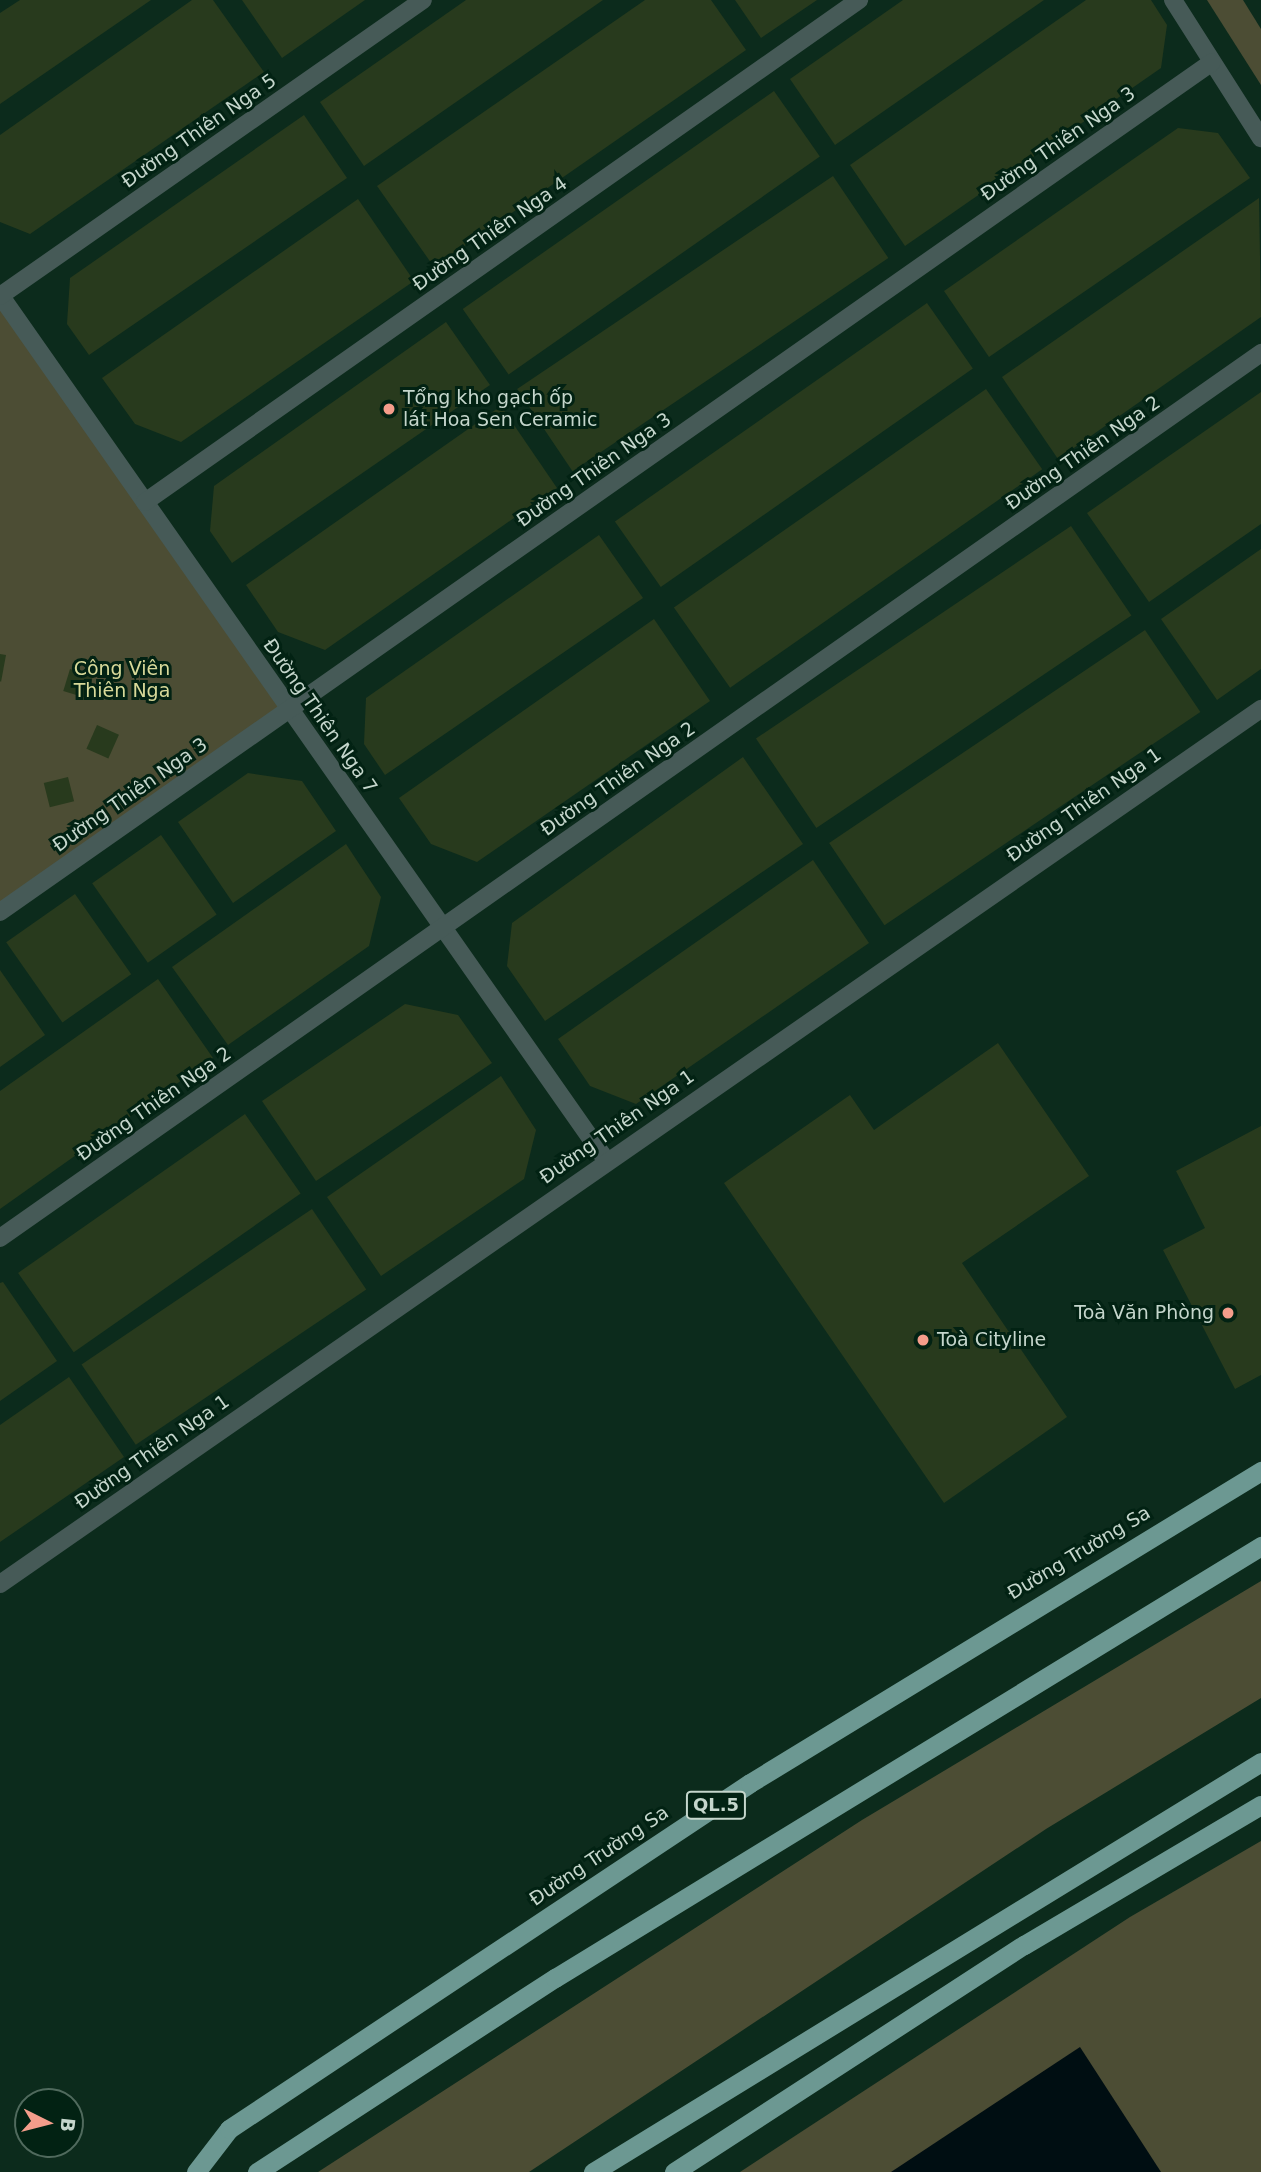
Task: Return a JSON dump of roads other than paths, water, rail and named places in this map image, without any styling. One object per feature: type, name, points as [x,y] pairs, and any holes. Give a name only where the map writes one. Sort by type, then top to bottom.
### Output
[{"type":"highway","name":"Đường Trường Sa","points":[[197,2172],[229,2129],[750,1783],[1261,1471]]},
{"type":"highway","points":[[257,2172],[555,1978],[1261,1546]]},
{"type":"highway","points":[[593,2172],[1261,1762]]},
{"type":"highway","points":[[674,2172],[1024,1945],[1261,1805]]},
{"type":"street","name":"Đường Thiên Nga 5","points":[[0,295],[423,0]]},
{"type":"street","name":"Đường Thiên Nga 4","points":[[145,502],[859,0]]},
{"type":"street","points":[[1172,0],[1261,138]]},
{"type":"street","name":"Đường Thiên Nga 3","points":[[0,912],[1212,62]]},
{"type":"street","name":"Đường Thiên Nga 7","points":[[0,295],[606,1160]]},
{"type":"street","name":"Đường Thiên Nga 2","points":[[0,1238],[1261,353]]},
{"type":"street","name":"Đường Thiên Nga 1","points":[[0,1584],[606,1160],[1261,709]]},
{"type":"place","name":"Tổng kho gạch ốp lát Hoa Sen Ceramic","points":[[389,409]]},
{"type":"place","name":"Toà Văn Phòng","points":[[1228,1313]]},
{"type":"place","name":"Toà Cityline","points":[[923,1340]]},
{"type":"park label","name":"Công Viên Thiên Nga","points":[[122,680]]}]
